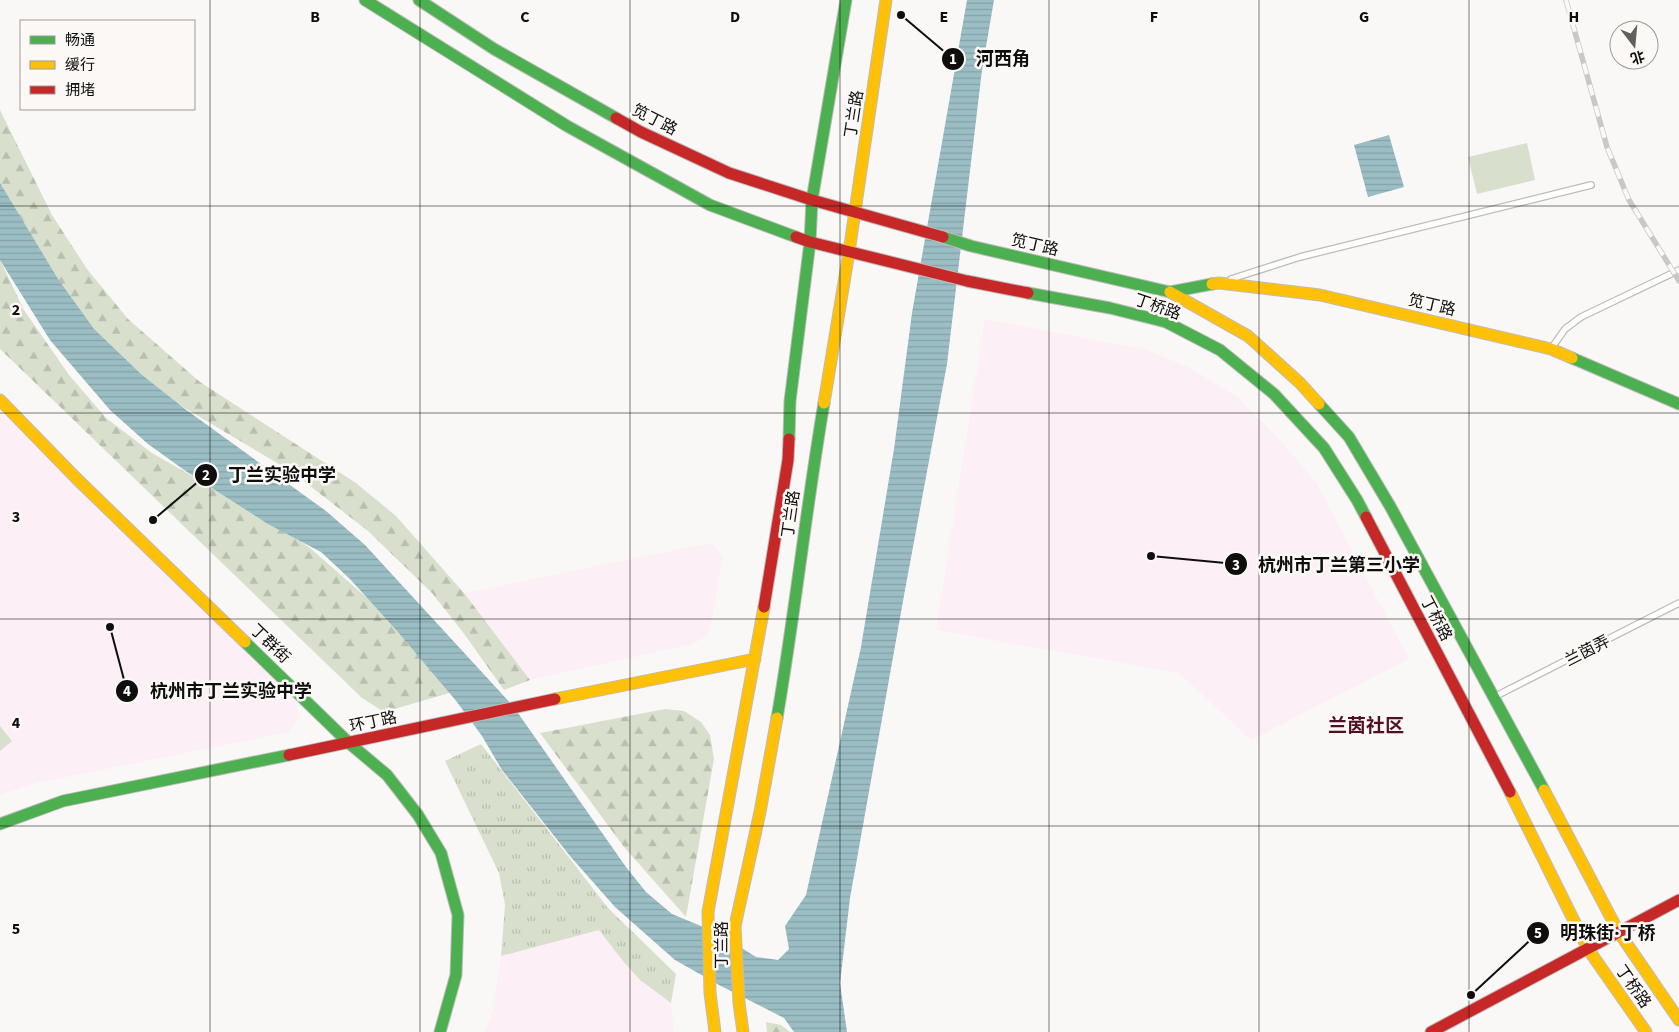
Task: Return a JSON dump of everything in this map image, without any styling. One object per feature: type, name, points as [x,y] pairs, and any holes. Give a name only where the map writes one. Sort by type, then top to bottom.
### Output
[{"type":"main road","points":[[365,0],[567,126],[710,205],[810,242],[849,252]]},
{"type":"main road","name":"笕丁路","points":[[420,0],[494,48],[641,132],[729,173],[812,200],[971,246],[1170,292],[1219,283],[1320,295],[1551,348],[1679,404]]},
{"type":"main road","name":"丁兰路","points":[[715,1032],[710,993],[708,912],[755,659],[788,460],[790,401],[810,242],[812,200],[846,0]]},
{"type":"main road","name":"丁兰路","points":[[743,1032],[738,1002],[734,926],[760,812],[786,665],[814,461],[849,252],[886,0]]},
{"type":"main road","name":"丁桥路","points":[[849,252],[967,281],[1110,308],[1166,322],[1220,350],[1274,394],[1324,448],[1357,500],[1531,832],[1588,949],[1646,1032]]},
{"type":"main road","name":"丁桥路","points":[[1170,292],[1248,336],[1300,383],[1349,437],[1390,506],[1561,820],[1618,931],[1679,1020]]},
{"type":"main road","name":"丁群街","points":[[0,400],[77,480],[349,743],[387,775],[418,815],[441,853],[458,915],[456,975],[440,1032]]},
{"type":"main road","name":"环丁路","points":[[0,824],[62,801],[755,659]]},
{"type":"main road","points":[[1431,1032],[1679,900]]},
{"type":"lane","points":[[1219,283],[1300,257],[1591,184]]},
{"type":"lane","points":[[1551,348],[1566,329],[1582,317],[1679,270]]},
{"type":"lane","name":"兰茵弄","points":[[1494,698],[1679,603]]},
{"type":"shaded area","points":[[985,319],[1147,350],[1191,368],[1238,398],[1285,446],[1316,482],[1409,659],[1251,740],[1179,673],[936,630]]},
{"type":"shaded area","points":[[0,411],[294,698],[299,716],[289,732],[36,783],[0,795]]},
{"type":"shaded area","points":[[711,543],[723,556],[708,635],[693,644],[530,680],[464,593]]},
{"type":"shaded area","points":[[599,929],[640,980],[671,1003],[674,1032],[485,1032],[493,1010],[501,956]]},
{"type":"green space","points":[[0,110],[52,215],[87,269],[128,319],[200,382],[356,483],[396,516],[464,593],[530,680],[504,690],[432,593],[368,531],[292,472],[148,386],[113,354],[65,293],[0,186]]},
{"type":"green space","points":[[1527,143],[1535,180],[1477,194],[1468,157]]},
{"type":"green space","points":[[0,260],[24,310],[69,375],[106,418],[152,453],[258,511],[310,548],[374,604],[453,692],[384,712],[362,698],[0,349]]},
{"type":"green space","points":[[665,709],[684,711],[701,722],[710,735],[714,759],[686,917],[624,847],[540,733]]},
{"type":"green space","points":[[0,726],[12,741],[0,751]]},
{"type":"green space","points":[[481,744],[608,908],[676,974],[671,1003],[640,980],[599,930],[501,956],[505,905],[499,873],[445,761]]},
{"type":"green space","points":[[766,1022],[781,1025],[790,1032],[767,1032]]},
{"type":"water","points":[[967,0],[994,0],[982,70],[947,364],[850,898],[840,983],[847,1032],[794,1032],[784,1018],[675,960],[615,907],[570,856],[502,770],[482,736],[457,702],[350,579],[321,552],[268,524],[187,472],[148,444],[110,410],[50,340],[0,260],[0,183],[58,279],[94,329],[142,375],[185,409],[326,511],[365,545],[513,706],[626,867],[646,892],[672,914],[718,933],[756,957],[778,960],[789,949],[785,926],[806,895],[861,647],[894,449],[912,313]]},
{"type":"water","points":[[1389,135],[1404,187],[1368,197],[1354,145]]},
{"type":"railway","points":[[1566,0],[1607,147],[1629,200],[1679,281]]},
{"type":"traffic: fast","points":[[365,0],[567,126],[710,205],[796,237]]},
{"type":"traffic: fast","points":[[419,0],[494,49],[616,118]]},
{"type":"traffic: fast","points":[[789,439],[790,401],[810,242],[812,200],[846,0]]},
{"type":"traffic: fast","points":[[943,237],[971,246],[1170,292],[1212,284]]},
{"type":"traffic: fast","points":[[1028,293],[1110,308],[1166,322],[1220,350],[1274,394],[1324,448],[1366,517]]},
{"type":"traffic: fast","points":[[1572,358],[1679,404]]},
{"type":"traffic: fast","points":[[777,718],[824,403]]},
{"type":"traffic: fast","points":[[1319,404],[1349,437],[1390,506],[1544,790]]},
{"type":"traffic: fast","points":[[245,642],[349,743],[387,775],[418,815],[441,853],[458,915],[456,975],[440,1032]]},
{"type":"traffic: fast","points":[[0,824],[63,801],[289,755]]},
{"type":"traffic: slow","points":[[824,403],[849,252],[886,0]]},
{"type":"traffic: slow","points":[[1212,284],[1219,283],[1320,295],[1551,349],[1572,358]]},
{"type":"traffic: slow","points":[[1170,292],[1248,336],[1300,383],[1319,404]]},
{"type":"traffic: slow","points":[[0,400],[77,479],[245,642]]},
{"type":"traffic: slow","points":[[715,1032],[710,993],[708,912],[764,607]]},
{"type":"traffic: slow","points":[[555,699],[755,659]]},
{"type":"traffic: slow","points":[[743,1032],[739,1003],[735,926],[760,812],[777,718]]},
{"type":"traffic: slow","points":[[1544,790],[1618,931],[1679,1020]]},
{"type":"traffic: slow","points":[[1510,792],[1588,949],[1646,1032]]},
{"type":"traffic: jam","points":[[616,118],[641,132],[729,173],[812,200],[943,237]]},
{"type":"traffic: jam","points":[[796,237],[967,281],[1028,293]]},
{"type":"traffic: jam","points":[[764,607],[788,460],[789,439]]},
{"type":"traffic: jam","points":[[1366,517],[1510,792]]},
{"type":"traffic: jam","points":[[289,755],[555,699]]},
{"type":"traffic: jam","points":[[1431,1032],[1679,900]]},
{"type":"place","name":"河西角","points":[[901,15]]},
{"type":"place","name":"丁兰实验中学","points":[[153,520]]},
{"type":"place","name":"杭州市丁兰第三小学","points":[[1151,556]]},
{"type":"place","name":"杭州市丁兰实验中学","points":[[110,627]]},
{"type":"place","name":"明珠街·丁桥","points":[[1471,995]]},
{"type":"district","name":"兰茵社区","points":[[1366,725]]}]
